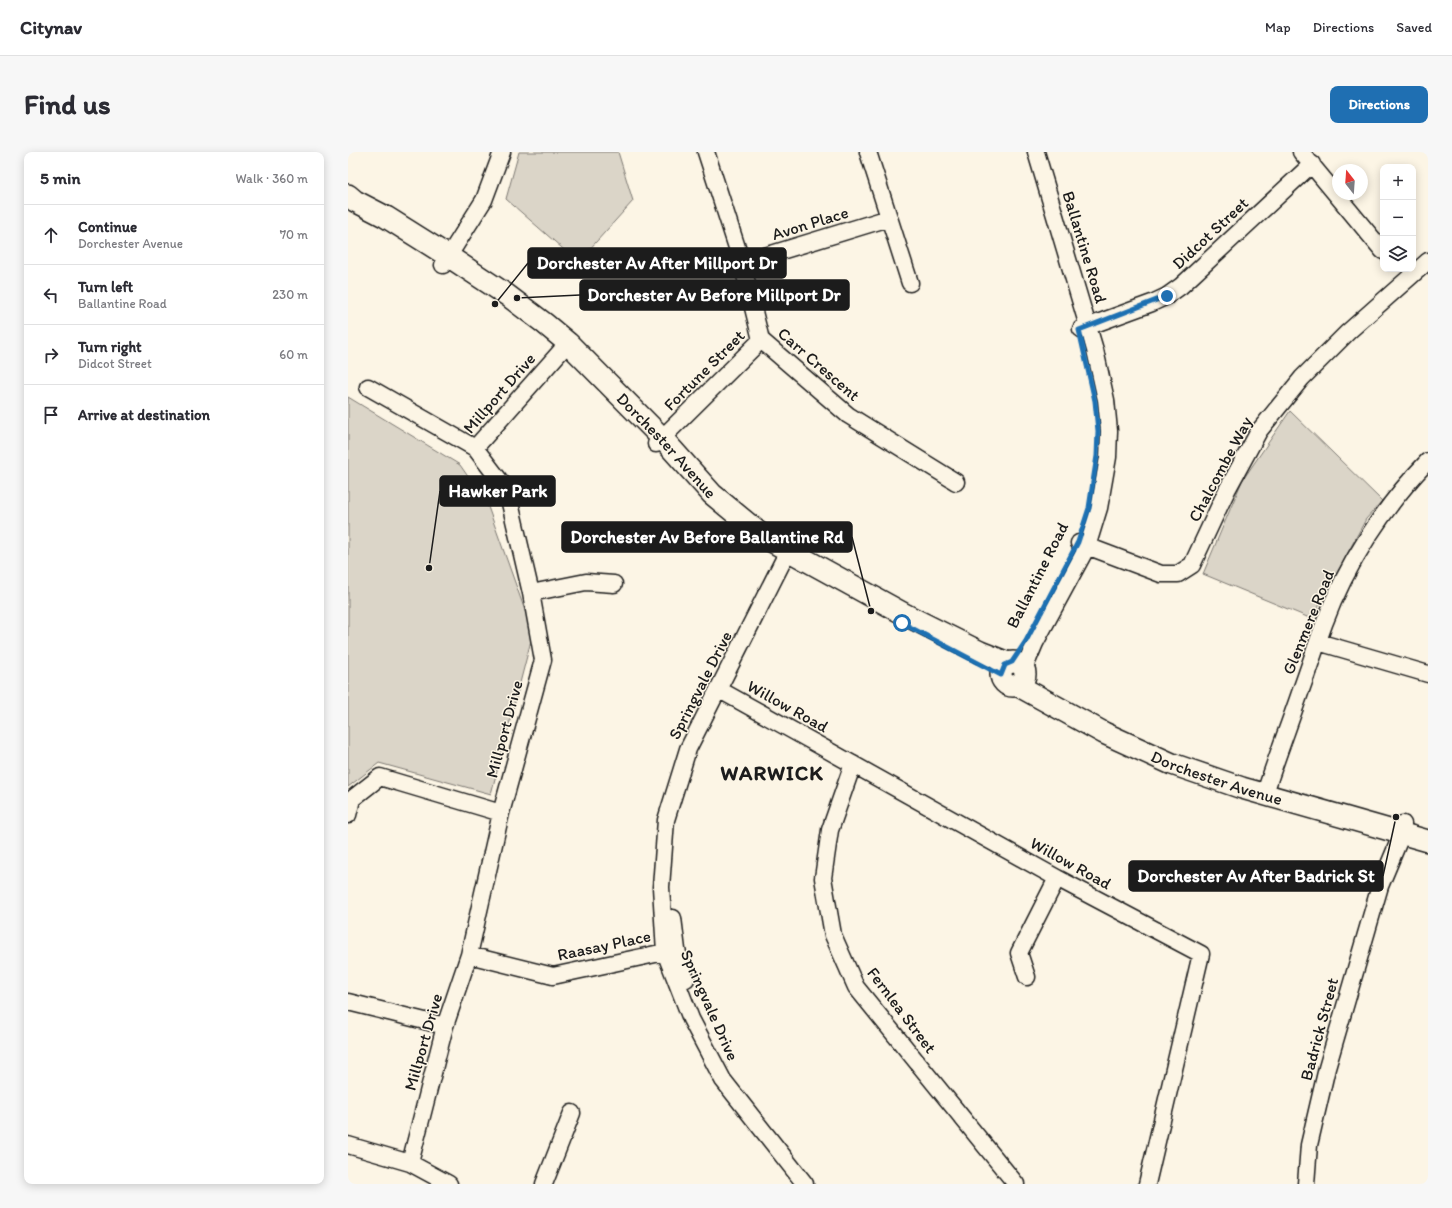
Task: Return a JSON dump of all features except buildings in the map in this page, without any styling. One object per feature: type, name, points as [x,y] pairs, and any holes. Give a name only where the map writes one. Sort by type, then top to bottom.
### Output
[{"type":"main road","name":"Dorchester Avenue","points":[[348,195],[355,201],[386,217],[564,347],[659,441],[704,497],[728,520],[789,558],[980,652],[1014,671],[1104,732],[1172,764],[1242,788],[1266,789],[1396,827],[1428,841]]},
{"type":"main road","name":"Dorchester Avenue","points":[[348,210],[370,220],[445,261]]},
{"type":"main road","name":"Dorchester Avenue","points":[[1396,827],[1428,830]]},
{"type":"street","points":[[445,261],[484,200],[502,152]]},
{"type":"street","name":"Carr Crescent","points":[[706,152],[742,263],[761,340],[848,415],[956,482]]},
{"type":"street","points":[[868,152],[910,283]]},
{"type":"street","name":"Ballantine Road","points":[[1014,671],[1026,641],[1083,544],[1099,508],[1108,457],[1109,431],[1106,400],[1026,152]]},
{"type":"street","name":"Ballantine Road","points":[[1036,152],[1084,328]]},
{"type":"street","points":[[1301,152],[1380,247]]},
{"type":"street","name":"Didcot Street","points":[[1084,328],[1167,296],[1181,286],[1312,164]]},
{"type":"street","name":"Avon Place","points":[[742,263],[889,218]]},
{"type":"street","name":"Chalcombe Way","points":[[1083,544],[1161,574],[1172,576],[1185,571],[1196,558],[1226,490],[1259,431],[1302,378],[1348,332],[1402,274],[1428,261]]},
{"type":"street","name":"Fortune Street","points":[[659,441],[761,340]]},
{"type":"street","name":"Millport Drive","points":[[410,1163],[445,1026],[469,955],[501,813],[543,660],[531,593],[507,490],[475,448],[564,347]]},
{"type":"street","points":[[368,387],[475,448]]},
{"type":"street","name":"Glenmere Road","points":[[1266,789],[1324,624],[1362,547],[1394,500],[1428,461]]},
{"type":"street","name":"Springvale Drive","points":[[789,558],[722,691],[688,749],[666,820],[661,888],[671,951],[691,1018],[716,1068],[741,1105],[805,1184]]},
{"type":"street","points":[[531,593],[586,582],[614,584]]},
{"type":"street","points":[[1318,642],[1428,674]]},
{"type":"street","name":"Willow Road","points":[[722,691],[1057,878],[1200,954],[1147,1184]]},
{"type":"street","name":"Fernlea Street","points":[[853,764],[830,830],[823,878],[833,934],[856,987],[1016,1184]]},
{"type":"street","points":[[348,815],[352,799],[380,777],[501,813]]},
{"type":"street","name":"Badrick Street","points":[[1306,1184],[1309,1145],[1316,1109],[1396,827]]},
{"type":"street","points":[[1027,977],[1018,953],[1057,878]]},
{"type":"street","name":"Springvale Drive","points":[[671,951],[721,1057],[749,1098],[818,1184]]},
{"type":"street","name":"Raasay Place","points":[[469,955],[553,976],[671,951]]},
{"type":"street","points":[[348,1002],[445,1026]]},
{"type":"street","points":[[544,1184],[572,1113]]},
{"type":"street","points":[[348,1145],[410,1163],[449,1184]]},
{"type":"shaded area","points":[[519,152],[618,152],[633,201],[578,262],[506,199]]},
{"type":"shaded area","points":[[348,397],[460,465],[487,504],[533,633],[491,794],[379,763],[348,787]]},
{"type":"shaded area","points":[[1290,411],[1382,501],[1366,519],[1312,619],[1203,574],[1242,481]]},
{"type":"place","name":"Dorchester Av Before Millport Dr","points":[[517,298]]},
{"type":"place","name":"Dorchester Av After Millport Dr","points":[[495,304]]},
{"type":"place","name":"Hawker Park","points":[[429,568]]},
{"type":"place","name":"Dorchester Av Before Ballantine Rd","points":[[871,611]]},
{"type":"place","name":"Dorchester Av After Badrick St","points":[[1396,817]]},
{"type":"district","name":"WARWICK","points":[[772,772]]},
{"type":"route","points":[[902,623],[1001,675],[1002,668],[1012,662],[1026,641],[1078,542],[1089,508],[1094,483],[1098,431],[1095,401],[1079,330],[1167,296]]}]
